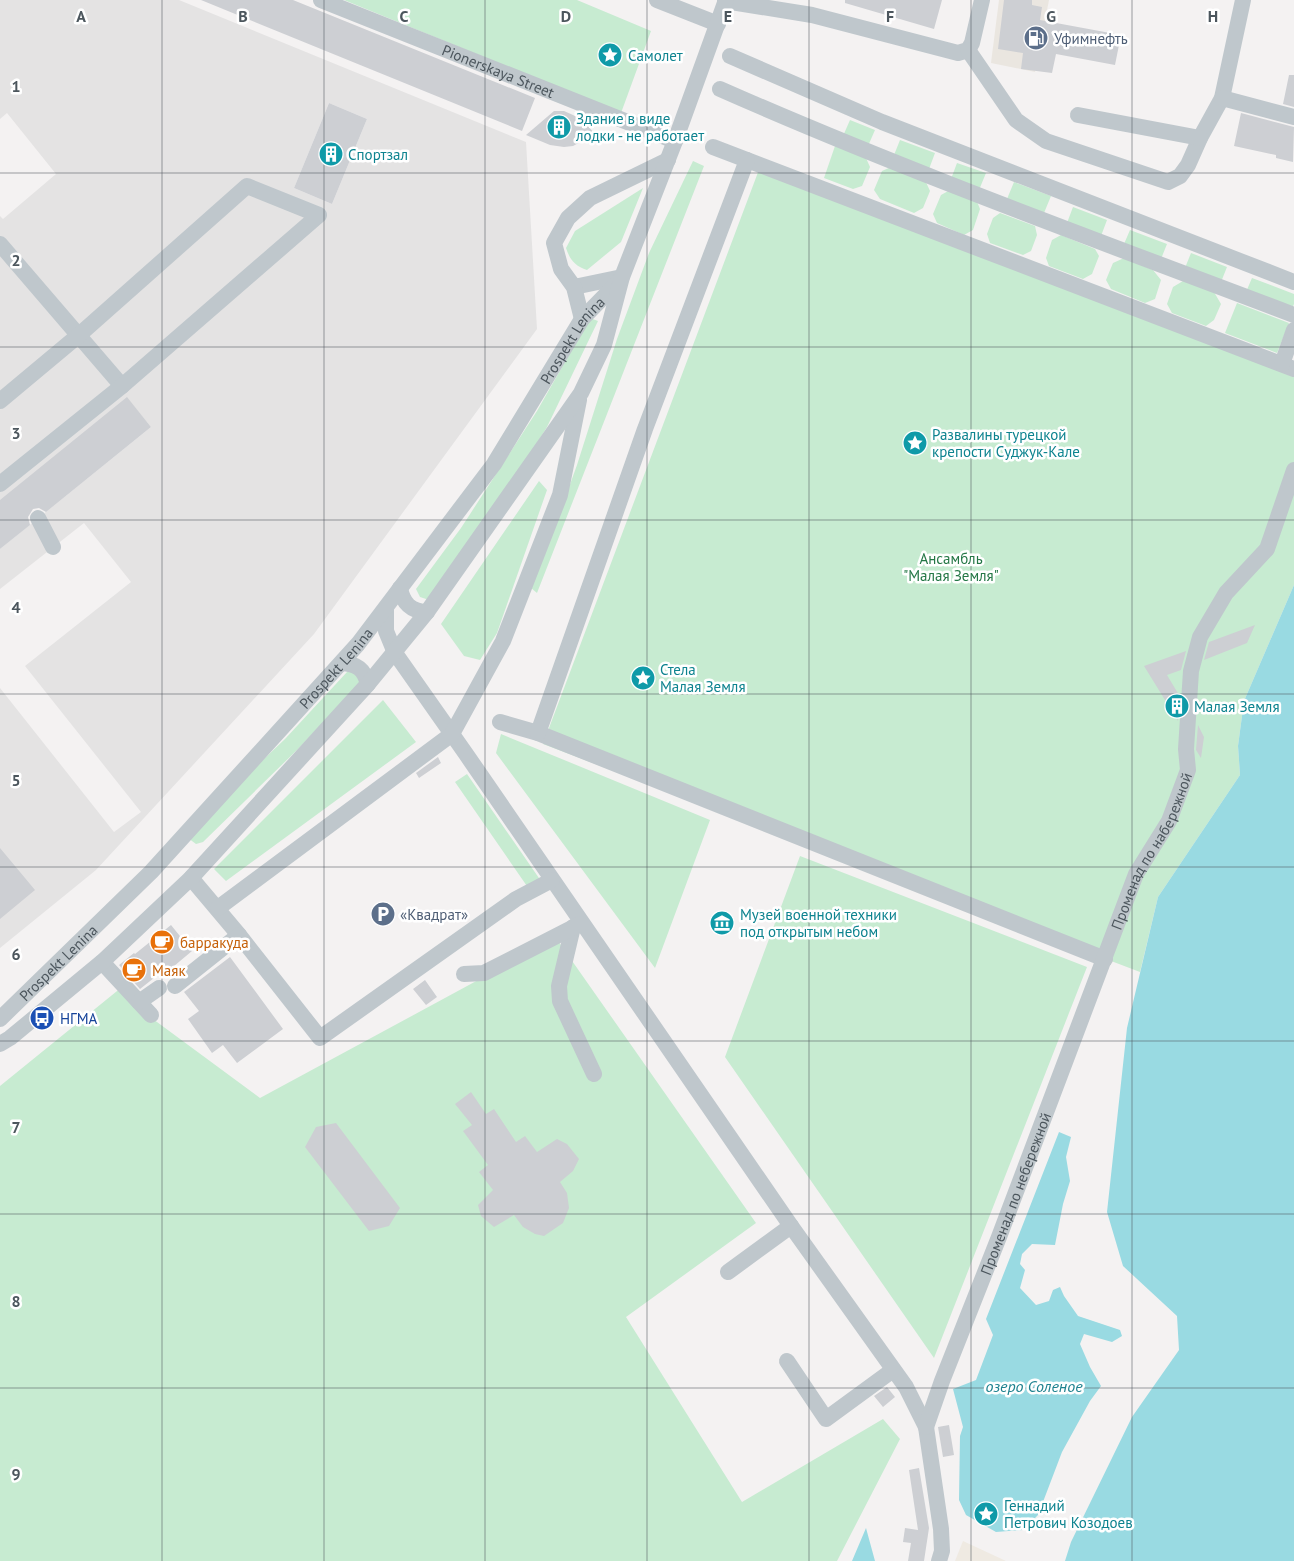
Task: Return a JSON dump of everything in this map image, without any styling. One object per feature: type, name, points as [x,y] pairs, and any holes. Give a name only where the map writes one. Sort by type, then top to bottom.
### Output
[{"type":"street","name":"Pionerskaya Street","points":[[322,0],[676,142]]},
{"type":"street","points":[[657,0],[718,24]]},
{"type":"street","points":[[725,1],[779,5],[958,53],[968,50],[972,43],[982,0]]},
{"type":"street","points":[[968,50],[1016,120],[1046,141],[1168,182],[1180,176],[1184,170],[1222,98],[1244,0]]},
{"type":"street","name":"Prospekt Lenina","points":[[0,1044],[10,1038],[102,962],[191,878],[368,684],[427,612],[581,392],[604,345],[622,277],[676,142],[725,1]]},
{"type":"street","points":[[730,56],[882,122],[1294,282]]},
{"type":"street","points":[[720,89],[871,154],[1294,315]]},
{"type":"street","points":[[1222,98],[1294,117]]},
{"type":"street","points":[[1078,115],[1200,138]]},
{"type":"street","points":[[713,147],[1288,366],[1294,330]]},
{"type":"street","points":[[582,319],[574,287],[561,269],[554,243],[568,218],[590,198],[668,160]]},
{"type":"street","points":[[538,733],[645,430],[747,160]]},
{"type":"street","points":[[0,401],[79,335],[247,186],[319,215],[5,485]]},
{"type":"street","points":[[0,244],[122,386]]},
{"type":"street","name":"Prospekt Lenina","points":[[0,1019],[151,872],[358,644],[494,464],[582,319],[622,277]]},
{"type":"street","points":[[574,287],[622,277]]},
{"type":"street","name":"Prospekt Lenina","points":[[452,734],[503,641],[560,495],[581,392]]},
{"type":"street","name":"Променад по набережной","points":[[1105,959],[1136,874],[1169,821],[1188,770],[1186,749],[1191,671],[1200,637],[1226,593],[1266,549],[1294,470]]},
{"type":"street","points":[[38,518],[53,547]]},
{"type":"street","points":[[400,588],[402,598],[408,607],[417,612],[427,612]]},
{"type":"street","points":[[386,608],[386,631],[394,653]]},
{"type":"street","points":[[358,644],[378,641],[388,646],[394,653],[552,880],[577,925],[906,1387],[926,1426],[942,1529],[942,1551],[939,1561]]},
{"type":"street","points":[[342,663],[351,664],[359,668],[365,675],[368,684]]},
{"type":"street","points":[[500,722],[538,733],[1105,959]]},
{"type":"street","points":[[218,908],[452,734]]},
{"type":"street","points":[[191,878],[218,908],[320,1038],[516,899],[552,880]]},
{"type":"street","points":[[464,974],[484,973],[577,925]]},
{"type":"street","points":[[577,925],[559,986],[560,1001],[594,1074]]},
{"type":"street","points":[[175,986],[239,935]]},
{"type":"street","name":"Променад по небережной","points":[[926,1426],[1105,959]]},
{"type":"street","points":[[102,962],[151,1015]]},
{"type":"street","points":[[139,1002],[159,988]]},
{"type":"street","points":[[728,1272],[791,1226]]},
{"type":"street","points":[[787,1361],[826,1418],[893,1370]]},
{"type":"shaded area","points":[[0,0],[179,0],[526,142],[537,329],[314,634],[96,870],[0,948],[0,688],[114,832],[141,812],[25,666],[131,582],[84,523],[0,589],[0,549],[151,427],[127,398],[0,501],[0,216],[3,219],[56,174],[7,113],[0,119]],"holes":[[[329,103],[367,119],[332,204],[294,188]]]},
{"type":"shaded area","points":[[999,0],[1049,0],[1035,72],[991,63]]},
{"type":"green space","points":[[344,0],[577,0],[651,31],[621,113]]},
{"type":"green space","points":[[850,120],[875,130],[868,146],[843,136]]},
{"type":"green space","points":[[900,140],[935,153],[929,169],[894,155]]},
{"type":"green space","points":[[835,146],[866,158],[870,167],[862,186],[853,189],[824,178]]},
{"type":"green space","name":"Ансамбль \"Малая Земля\"","points":[[763,159],[1294,365],[1294,585],[1244,701],[1238,746],[1240,775],[1158,897],[1140,972],[543,744]]},
{"type":"green space","points":[[693,161],[704,166],[537,593],[531,588],[577,465],[617,339],[649,253]]},
{"type":"green space","points":[[957,163],[986,173],[979,190],[951,179]]},
{"type":"green space","points":[[891,167],[925,180],[930,191],[923,208],[914,213],[880,199],[874,190],[882,171]]},
{"type":"green space","points":[[1014,182],[1051,196],[1044,213],[1007,199]]},
{"type":"green space","points":[[643,188],[621,242],[587,270],[579,267],[571,259],[566,248],[575,231]]},
{"type":"green space","points":[[950,190],[976,199],[980,209],[973,230],[964,235],[937,223],[933,214],[941,195]]},
{"type":"green space","points":[[1073,207],[1107,220],[1101,236],[1067,223]]},
{"type":"green space","points":[[1000,213],[1035,226],[1037,235],[1031,251],[1023,255],[990,243],[987,234],[993,218]]},
{"type":"green space","points":[[1130,230],[1167,244],[1161,259],[1124,244]]},
{"type":"green space","points":[[1061,235],[1095,249],[1099,256],[1092,274],[1083,279],[1049,266],[1046,258],[1052,240]]},
{"type":"green space","points":[[1191,253],[1227,267],[1221,282],[1185,268]]},
{"type":"green space","points":[[1124,258],[1153,270],[1161,280],[1155,299],[1145,303],[1111,289],[1106,280],[1113,263]]},
{"type":"green space","points":[[1252,278],[1294,294],[1292,309],[1246,292]]},
{"type":"green space","points":[[1183,281],[1214,292],[1221,304],[1214,320],[1206,326],[1172,313],[1167,304],[1173,287]]},
{"type":"green space","points":[[1237,303],[1289,323],[1277,353],[1225,333]]},
{"type":"green space","points":[[590,318],[598,321],[547,427],[504,496],[429,600],[420,597],[416,589],[461,528],[537,411]]},
{"type":"green space","points":[[539,481],[547,490],[497,633],[480,660],[464,656],[441,624]]},
{"type":"green space","points":[[355,669],[363,680],[297,750],[203,842],[196,844],[188,838],[189,830],[285,739],[347,672]]},
{"type":"green space","points":[[383,700],[416,742],[226,881],[214,869]]},
{"type":"green space","points":[[501,734],[710,820],[655,968],[496,753]]},
{"type":"green space","points":[[467,774],[541,881],[529,889],[455,782]]},
{"type":"green space","points":[[800,856],[1087,967],[934,1358],[725,1057]]},
{"type":"green space","points":[[556,938],[756,1223],[626,1317],[742,1502],[883,1419],[900,1439],[837,1561],[0,1561],[0,1086],[122,987],[138,1008],[260,1098]]},
{"type":"sand","points":[[963,1541],[1006,1561],[955,1561]]},
{"type":"water","points":[[1294,585],[1294,1561],[1065,1561],[1071,1542],[1132,1417],[1179,1350],[1177,1316],[1123,1266],[1107,1212],[1127,1028],[1158,897],[1240,775],[1238,746],[1244,701]]},
{"type":"water","name":"озеро Соленое","points":[[1059,1132],[1071,1137],[1066,1157],[1070,1181],[1063,1204],[1055,1245],[1032,1244],[1022,1254],[1020,1264],[1025,1270],[1020,1288],[1036,1305],[1049,1301],[1053,1290],[1060,1287],[1078,1316],[1120,1330],[1122,1336],[1112,1342],[1084,1334],[1080,1344],[1101,1386],[1090,1401],[1062,1452],[1038,1515],[1023,1530],[996,1532],[966,1515],[959,1500],[960,1436],[963,1427],[953,1389],[976,1380],[993,1335],[986,1319]]},
{"type":"water","points":[[866,1528],[875,1561],[852,1561]]},
{"type":"building","points":[[201,0],[293,0],[535,98],[522,131]]},
{"type":"building","points":[[845,0],[942,0],[934,29],[845,3]]},
{"type":"building","points":[[1004,0],[1032,0],[1032,5],[1042,7],[1040,20],[1121,35],[1115,65],[1056,54],[1052,73],[1021,69],[1023,53],[998,49]]},
{"type":"building","points":[[1289,75],[1294,75],[1294,107],[1283,104]]},
{"type":"building","name":"Спортзал","points":[[329,103],[367,119],[332,204],[294,188]]},
{"type":"building","name":"Здание в виде лодки - не работает","points":[[554,111],[564,111],[584,121],[594,133],[573,146],[564,147],[550,145],[526,135]]},
{"type":"building","points":[[1241,113],[1294,127],[1293,162],[1276,158],[1276,155],[1234,146]]},
{"type":"building","points":[[127,397],[151,427],[46,512],[39,508],[33,509],[28,517],[30,525],[0,549],[0,500]]},
{"type":"building","points":[[1255,625],[1247,643],[1204,660],[1209,642]]},
{"type":"building","points":[[1186,651],[1181,670],[1167,675],[1179,695],[1178,721],[1144,666]]},
{"type":"building","points":[[1198,725],[1204,737],[1201,758],[1196,750]]},
{"type":"building","points":[[438,757],[441,763],[419,778],[416,773]]},
{"type":"building","points":[[0,848],[35,890],[0,919]]},
{"type":"building","points":[[171,925],[192,951],[161,977],[159,974],[140,989],[119,965]]},
{"type":"building","points":[[230,957],[283,1029],[237,1063],[223,1045],[212,1053],[188,1019],[199,1011],[184,992]]},
{"type":"building","points":[[425,980],[437,997],[426,1005],[413,989]]},
{"type":"building","points":[[471,1092],[486,1114],[494,1109],[516,1142],[525,1136],[537,1152],[557,1139],[567,1144],[579,1159],[573,1171],[560,1182],[567,1193],[569,1208],[563,1223],[544,1236],[535,1234],[523,1227],[514,1215],[494,1227],[481,1216],[478,1205],[493,1190],[479,1172],[488,1165],[463,1131],[472,1125],[455,1104]]},
{"type":"building","points":[[336,1123],[400,1208],[389,1226],[369,1231],[305,1147],[316,1127]]},
{"type":"building","points":[[887,1387],[895,1397],[883,1407],[874,1396]]},
{"type":"building","points":[[949,1425],[954,1455],[943,1457],[938,1427]]},
{"type":"building","points":[[919,1468],[929,1528],[924,1561],[908,1561],[911,1543],[903,1542],[905,1528],[918,1530],[909,1470]]},
{"type":"place","name":"Уфимнефть","points":[[1036,38]]},
{"type":"place","name":"Самолет","points":[[610,55]]},
{"type":"place","name":"Здание в виде лодки - не работает","points":[[559,127]]},
{"type":"place","name":"Спортзал","points":[[331,154]]},
{"type":"place","name":"Развалины турецкой крепости Суджук-Кале","points":[[915,443]]},
{"type":"place","name":"Стела Малая Земля","points":[[643,678]]},
{"type":"place","name":"Малая Земля","points":[[1177,706]]},
{"type":"place","name":"«Квадрат»","points":[[383,914]]},
{"type":"place","name":"Музей военной техники под открытым небом","points":[[722,923]]},
{"type":"place","name":"барракуда","points":[[162,942]]},
{"type":"place","name":"Маяк","points":[[134,970]]},
{"type":"place","name":"НГМА","points":[[42,1018]]},
{"type":"place","name":"Геннадий Петрович Козодоев","points":[[986,1514]]}]
